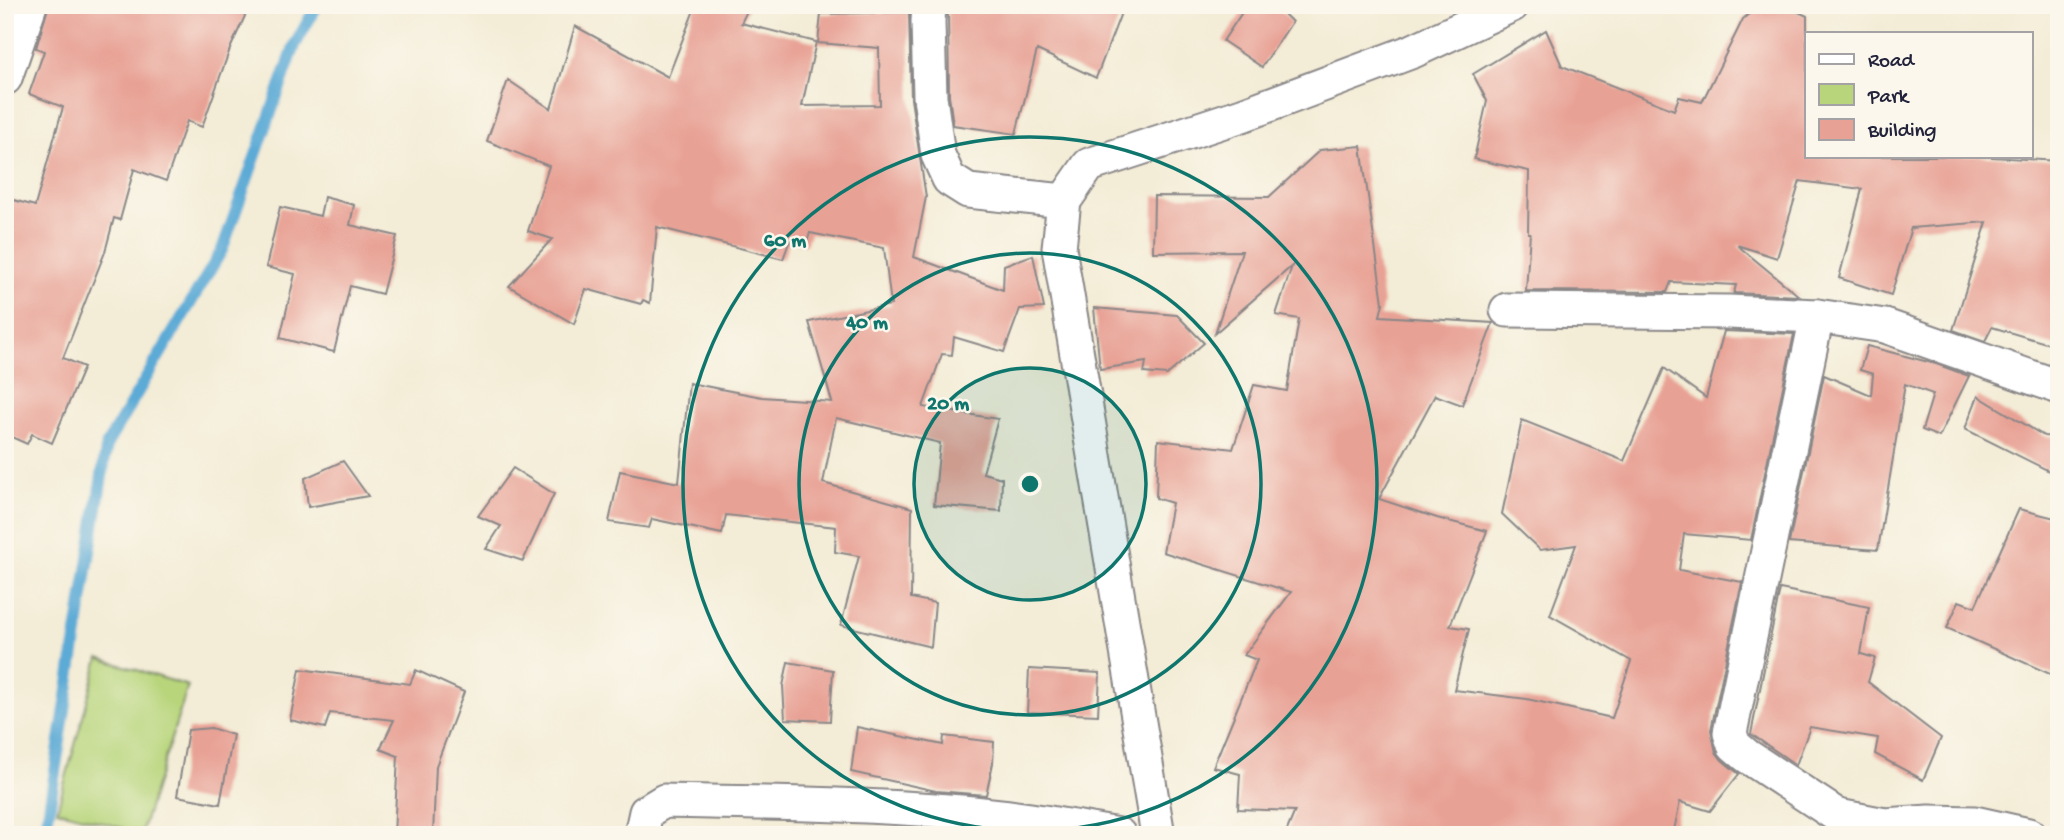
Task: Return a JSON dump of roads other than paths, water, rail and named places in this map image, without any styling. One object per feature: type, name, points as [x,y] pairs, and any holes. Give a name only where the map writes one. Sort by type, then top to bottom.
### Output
[{"type":"street","points":[[5,78],[30,5]]},
{"type":"street","points":[[929,5],[930,97],[938,155],[949,179],[968,191],[1064,201]]},
{"type":"street","points":[[1158,835],[1059,248],[1064,201],[1089,165],[1242,115],[1413,51],[1512,5]]},
{"type":"street","points":[[1507,310],[1729,312],[1818,316],[1885,326],[2059,387]]},
{"type":"street","points":[[1818,316],[1730,733],[1734,745],[1838,816],[1885,830],[1929,822],[1975,823],[2029,835]]},
{"type":"street","points":[[641,835],[646,812],[664,801],[820,803],[963,812],[1119,835]]},
{"type":"waterway","points":[[45,835],[107,444],[222,250],[295,45],[317,5]]}]
